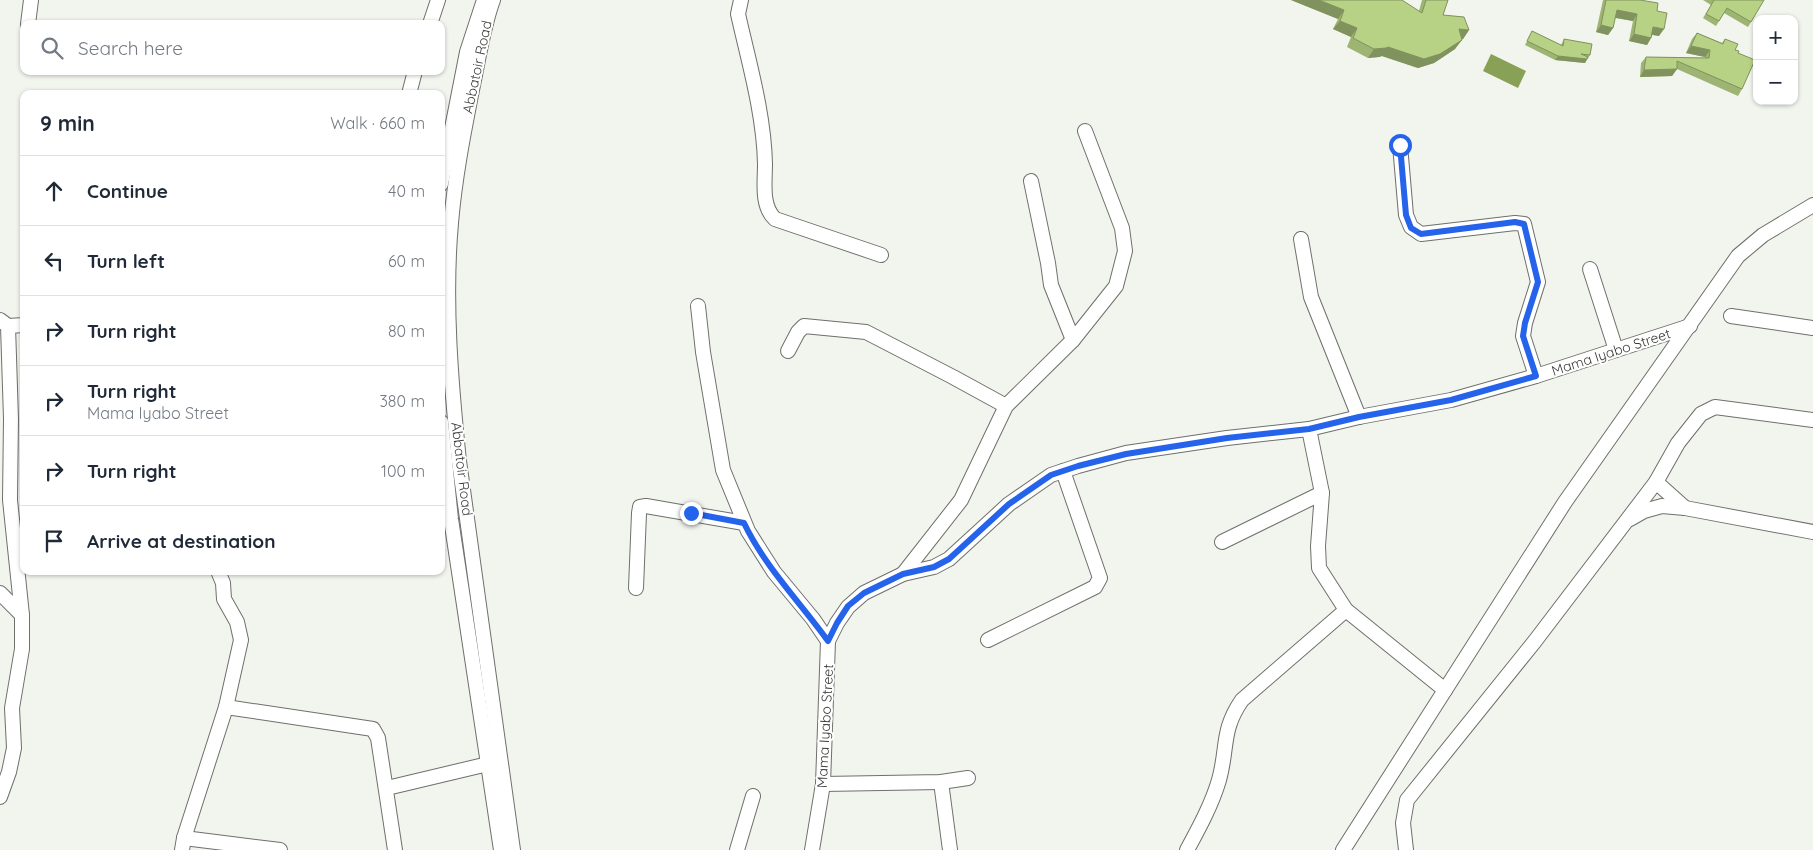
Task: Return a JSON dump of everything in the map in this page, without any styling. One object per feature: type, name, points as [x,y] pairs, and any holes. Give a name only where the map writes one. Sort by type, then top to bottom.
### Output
[{"type":"street","points":[[28,20],[31,0]]},
{"type":"street","points":[[431,20],[438,0]]},
{"type":"street","name":"Abbatoir Road","points":[[445,164],[467,52],[484,0]]},
{"type":"street","name":"Abbatoir Road","points":[[493,0],[485,28],[456,170],[451,225],[449,322],[459,461],[513,850]]},
{"type":"street","points":[[741,0],[738,14],[764,140],[765,199],[768,212],[775,219],[881,255]]},
{"type":"street","points":[[410,90],[414,75]]},
{"type":"street","points":[[903,574],[961,500],[1006,406],[1073,340],[1116,286],[1125,251],[1122,228],[1085,131]]},
{"type":"street","points":[[1400,145],[1406,215],[1411,228],[1421,234],[1515,222],[1524,224],[1538,282],[1525,323],[1523,336],[1536,376]]},
{"type":"street","points":[[1030,182],[1051,285],[1073,340]]},
{"type":"street","points":[[1343,850],[1565,502],[1738,256],[1763,235],[1813,205]]},
{"type":"street","points":[[1301,239],[1310,297],[1359,417]]},
{"type":"street","points":[[1590,269],[1616,350]]},
{"type":"street","points":[[698,306],[703,352],[723,470],[744,523],[774,572],[828,641]]},
{"type":"street","points":[[1731,316],[1813,328]]},
{"type":"street","points":[[0,797],[9,772],[14,748],[11,713],[22,649],[22,615],[10,500],[11,419],[4,323],[20,325]]},
{"type":"street","points":[[788,351],[798,332],[804,326],[866,332],[1006,406]]},
{"type":"street","name":"Mama Iyabo Street","points":[[812,850],[823,784],[828,641],[837,623],[848,606],[864,593],[903,574],[934,567],[949,559],[1009,504],[1051,475],[1126,454],[1227,438],[1309,429],[1359,417],[1451,400],[1536,376],[1690,326]]},
{"type":"street","points":[[1406,850],[1403,823],[1408,800],[1536,641],[1656,482],[1678,443],[1701,414],[1715,407],[1813,420]]},
{"type":"street","points":[[1309,429],[1322,493],[1318,546],[1319,568],[1346,610],[1444,690]]},
{"type":"street","name":"Abbatoir Road","points":[[445,461],[451,519],[501,850]]},
{"type":"street","points":[[988,640],[1095,587],[1100,578],[1064,471]]},
{"type":"street","points":[[1656,482],[1685,508]]},
{"type":"street","points":[[1222,542],[1322,493]]},
{"type":"street","points":[[636,588],[640,507],[646,506],[744,523]]},
{"type":"street","points":[[1623,524],[1644,511],[1662,506],[1685,508],[1813,532]]},
{"type":"street","points":[[220,575],[223,583],[224,599],[237,622],[241,640],[226,707],[183,844],[280,850]]},
{"type":"street","points":[[0,594],[22,615]]},
{"type":"street","points":[[1187,850],[1219,780],[1228,725],[1233,713],[1242,700],[1346,610]]},
{"type":"street","points":[[226,707],[373,728],[378,738],[395,850]]},
{"type":"street","points":[[387,788],[488,764]]},
{"type":"street","points":[[823,784],[941,782],[968,778]]},
{"type":"street","points":[[941,782],[950,850]]},
{"type":"street","points":[[737,850],[753,796]]},
{"type":"shaded area","points":[[1491,54],[1526,71],[1518,88],[1483,71]]},
{"type":"building","points":[[1319,0],[1402,0],[1422,13],[1426,0],[1448,0],[1443,15],[1464,17],[1469,30],[1459,29],[1462,40],[1440,54],[1424,59],[1388,47],[1374,49],[1353,38],[1357,28],[1340,21],[1344,10]]},
{"type":"building","points":[[1606,0],[1640,0],[1658,3],[1657,11],[1667,13],[1664,29],[1653,27],[1651,38],[1634,34],[1637,14],[1617,10],[1613,28],[1601,25]]},
{"type":"building","points":[[1714,0],[1764,0],[1755,15],[1753,15],[1751,22],[1727,8],[1719,21],[1706,14]]},
{"type":"building","points":[[1532,31],[1563,46],[1564,39],[1592,44],[1590,55],[1581,54],[1588,57],[1587,59],[1558,56],[1527,41]]},
{"type":"building","points":[[1697,33],[1723,44],[1725,39],[1738,44],[1735,50],[1753,59],[1753,64],[1742,89],[1677,61],[1677,69],[1644,70],[1646,57],[1709,58],[1710,50],[1691,46]]},
{"type":"route","points":[[691,513],[744,523],[774,572],[828,641],[848,606],[864,593],[903,574],[934,567],[949,559],[1009,504],[1051,475],[1126,454],[1227,438],[1309,429],[1359,417],[1451,400],[1536,376],[1523,336],[1525,323],[1538,282],[1524,224],[1515,222],[1421,234],[1411,228],[1406,215],[1400,145]]}]
